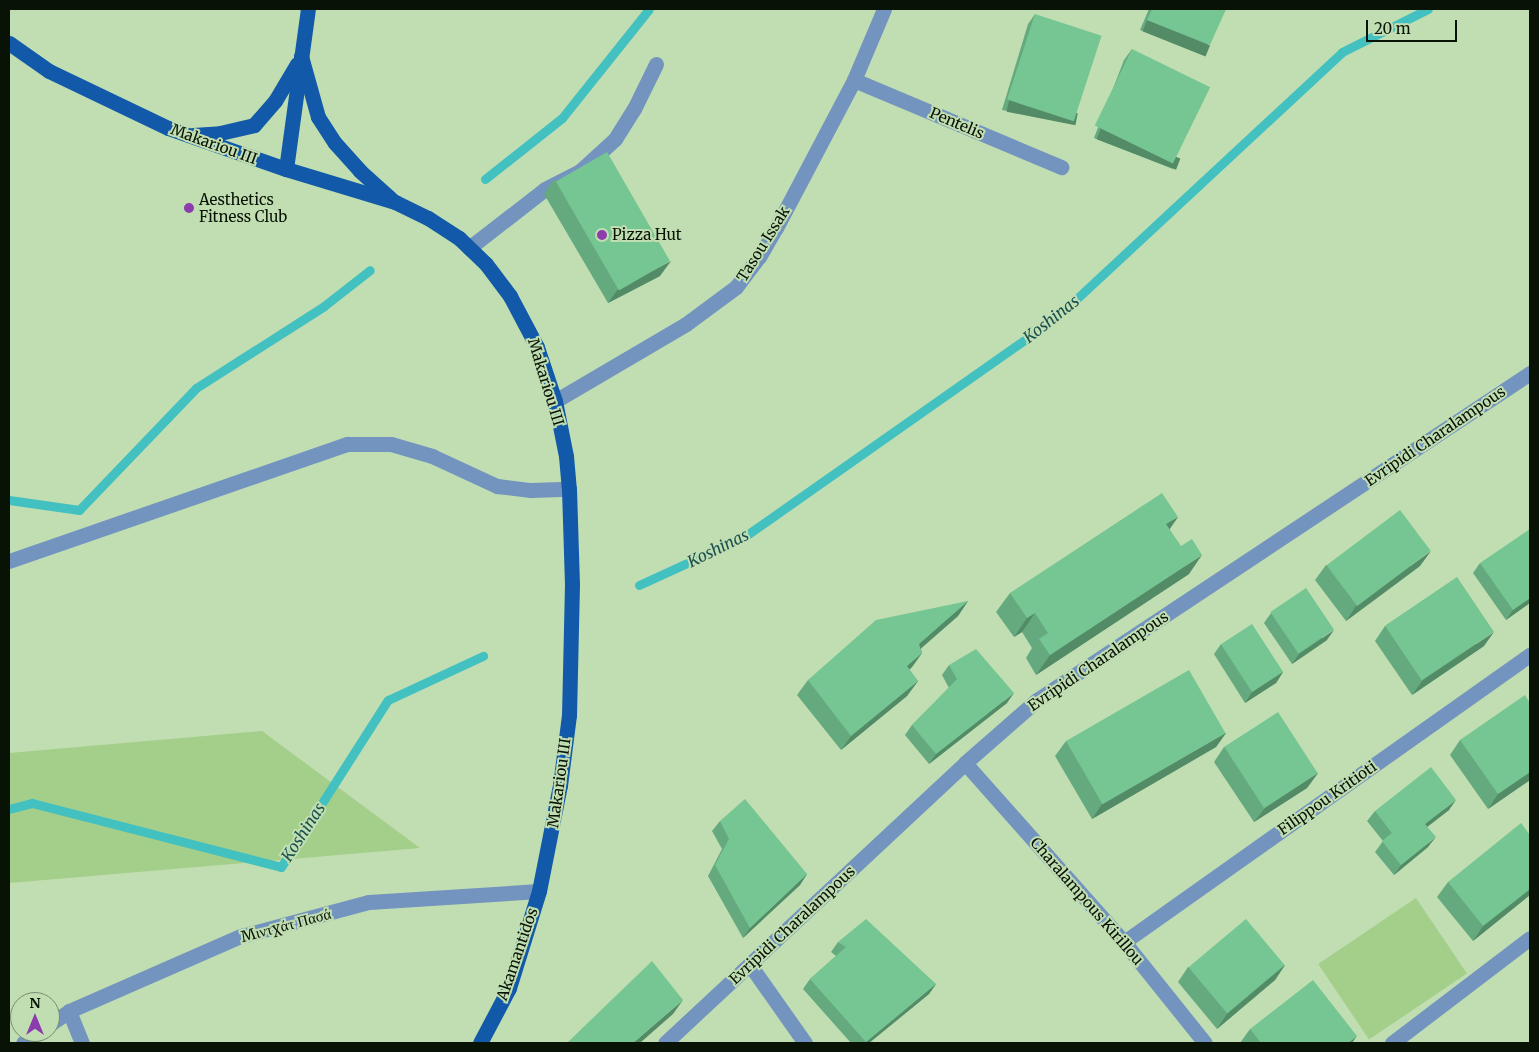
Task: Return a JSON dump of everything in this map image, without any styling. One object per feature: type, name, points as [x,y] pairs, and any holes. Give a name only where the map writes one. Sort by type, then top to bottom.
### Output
[{"type":"main road","points":[[286,169],[308,9]]},
{"type":"main road","name":"Makariou III","points":[[9,43],[49,71],[186,135],[286,169],[395,202],[428,218],[459,238],[486,264],[524,318],[537,347],[555,402],[566,456],[572,584],[569,715],[560,785],[539,891]]},
{"type":"main road","points":[[186,135],[220,133],[254,125],[275,101],[301,56]]},
{"type":"main road","points":[[301,56],[318,117],[335,143],[360,171],[395,202]]},
{"type":"main road","name":"Akamantidos","points":[[480,1043],[509,988],[539,891]]},
{"type":"street","name":"Tasou Issak","points":[[555,402],[686,324],[736,287],[759,257],[776,228],[854,80],[884,9]]},
{"type":"street","points":[[469,248],[545,189],[580,171],[615,139],[634,109],[656,64]]},
{"type":"street","name":"Pentelis","points":[[854,80],[1061,167]]},
{"type":"street","name":"Evripidi Charalampous","points":[[665,1043],[965,763],[1037,700],[1530,373]]},
{"type":"street","points":[[9,561],[347,444],[391,444],[432,456],[497,486],[531,490],[569,490]]},
{"type":"street","name":"Filippou Kritioti","points":[[1124,942],[1530,656]]},
{"type":"street","name":"Charalampous Kirillou","points":[[965,763],[1124,942],[1205,1043]]},
{"type":"street","name":"Μιντχάτ Πασά","points":[[60,1017],[69,1011],[241,936],[369,902],[539,891]]},
{"type":"street","points":[[1392,1043],[1530,938]]},
{"type":"street","points":[[750,965],[805,1043]]},
{"type":"street","points":[[69,1011],[82,1043]]},
{"type":"green space","points":[[262,731],[420,848],[9,883],[9,753]]},
{"type":"green space","points":[[1416,898],[1467,973],[1369,1039],[1318,964]]},
{"type":"building","points":[[1152,9],[1226,9],[1210,45],[1147,20]]},
{"type":"building","points":[[1035,14],[1102,36],[1074,121],[1007,100]]},
{"type":"building","points":[[1132,49],[1210,87],[1173,164],[1095,125]]},
{"type":"building","name":"Pizza Hut","points":[[607,152],[670,261],[619,291],[556,182]]},
{"type":"building","points":[[1162,493],[1178,517],[1166,524],[1181,546],[1192,539],[1202,555],[1050,655],[1039,639],[1048,633],[1035,613],[1027,618],[1010,593]]},
{"type":"building","points":[[1400,510],[1431,551],[1357,606],[1327,565]]},
{"type":"building","points":[[1530,529],[1530,598],[1513,610],[1480,563]]},
{"type":"building","points":[[1457,577],[1494,632],[1422,680],[1385,626]]},
{"type":"building","points":[[1306,588],[1334,629],[1298,653],[1270,612]]},
{"type":"building","points":[[968,601],[919,644],[922,653],[907,666],[918,681],[851,736],[808,680],[876,620]]},
{"type":"building","points":[[1252,624],[1283,672],[1252,692],[1221,644]]},
{"type":"building","points":[[976,649],[1014,693],[936,754],[912,725],[957,679],[949,665]]},
{"type":"building","points":[[1189,670],[1226,733],[1103,804],[1066,741]]},
{"type":"building","points":[[1525,695],[1530,703],[1530,772],[1498,794],[1460,740]]},
{"type":"building","points":[[1278,712],[1318,773],[1264,808],[1224,747]]},
{"type":"building","points":[[1431,767],[1456,800],[1425,824],[1436,837],[1401,865],[1382,841],[1392,833],[1375,811]]},
{"type":"building","points":[[745,799],[807,874],[750,928],[715,865],[729,839],[720,821]]},
{"type":"building","points":[[1521,823],[1530,835],[1530,889],[1483,926],[1448,882]]},
{"type":"building","points":[[866,919],[936,984],[866,1042],[810,979],[846,947],[838,942]]},
{"type":"building","points":[[1246,919],[1285,965],[1227,1013],[1189,967]]},
{"type":"building","points":[[652,961],[683,1000],[633,1043],[567,1043]]},
{"type":"building","points":[[1313,980],[1357,1036],[1348,1043],[1261,1043],[1250,1029]]},
{"type":"waterway","points":[[485,179],[562,118],[649,9]]},
{"type":"waterway","name":"Koshinas","points":[[639,585],[744,537],[1057,317],[1342,52],[1428,9]]},
{"type":"waterway","points":[[9,500],[79,510],[196,388],[324,306],[370,270]]},
{"type":"waterway","name":"Koshinas","points":[[9,809],[32,803],[281,867],[388,700],[483,656]]},
{"type":"place","name":"Aesthetics Fitness Club","points":[[189,208]]},
{"type":"place","name":"Pizza Hut","points":[[602,235]]}]
